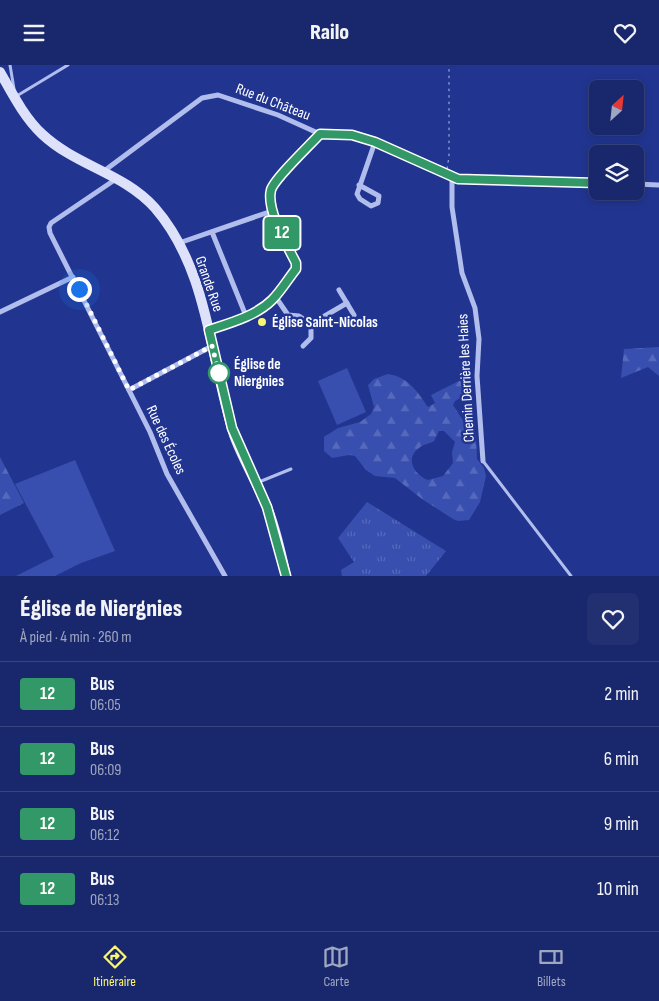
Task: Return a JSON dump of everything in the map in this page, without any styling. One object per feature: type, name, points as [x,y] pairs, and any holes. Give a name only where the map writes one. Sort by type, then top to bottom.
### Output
[{"type":"street","name":"Grande Rue","points":[[0,72],[35,126],[48,139],[69,153],[118,178],[150,202],[164,219],[178,243],[192,273],[209,330],[232,428],[271,518],[286,576]]},
{"type":"street","name":"Rue du Château","points":[[104,171],[202,98],[218,95],[278,115],[320,134],[352,135],[375,142],[452,177],[589,183]]},
{"type":"street","points":[[209,330],[260,309],[275,296],[296,269],[296,263],[272,211],[270,196],[274,184],[320,134]]},
{"type":"street","points":[[359,185],[376,193],[379,196],[378,203],[371,206],[360,199],[357,194],[359,185],[375,142]]},
{"type":"street","name":"Chemin Derrière les Haies","points":[[452,177],[452,207],[462,273],[475,308],[479,339],[477,376],[483,461]]},
{"type":"street","name":"Rue des Écoles","points":[[118,178],[55,219],[49,227],[129,390],[167,473],[225,576]]},
{"type":"street","points":[[644,184],[659,185]]},
{"type":"street","points":[[178,243],[272,211]]},
{"type":"street","points":[[212,232],[246,316]]},
{"type":"street","points":[[0,312],[73,277]]},
{"type":"street","points":[[339,289],[354,315]]},
{"type":"street","points":[[275,296],[288,315],[299,316],[311,324]]},
{"type":"street","points":[[311,324],[347,303]]},
{"type":"street","points":[[303,346],[311,338],[311,324]]},
{"type":"street","points":[[129,390],[212,346]]},
{"type":"lane","points":[[10,65],[14,83],[14,96],[68,65]]},
{"type":"lane","points":[[483,461],[571,576]]},
{"type":"lane","points":[[256,483],[291,469]]},
{"type":"path","points":[[445,174],[450,156],[449,65]]},
{"type":"green space","points":[[659,347],[659,376],[648,367],[621,378],[624,349]]},
{"type":"green space","points":[[347,368],[366,412],[337,425],[318,381]]},
{"type":"green space","points":[[388,374],[401,378],[416,390],[428,407],[435,403],[431,395],[465,378],[471,384],[473,391],[455,401],[453,405],[464,422],[468,434],[476,435],[477,459],[484,468],[486,476],[480,502],[469,520],[458,521],[453,519],[422,499],[395,478],[375,476],[366,470],[355,456],[349,455],[332,458],[324,451],[324,437],[338,428],[360,422],[371,414],[374,407],[368,385],[374,379]],"holes":[[[439,431],[444,431],[455,442],[452,452],[453,463],[443,476],[428,480],[415,471],[412,457],[421,447],[434,441]]]},
{"type":"green space","points":[[0,457],[24,503],[0,515]]},
{"type":"green space","points":[[75,460],[115,551],[81,563],[55,576],[16,576],[54,557],[15,484]]},
{"type":"green space","points":[[367,502],[446,551],[426,576],[342,576],[341,570],[354,562],[338,538]]},
{"type":"bus line","name":"12","points":[[286,576],[277,536],[267,507],[232,428],[209,330],[237,321],[260,309],[272,300],[296,269],[296,263],[272,211],[270,196],[274,184],[320,134],[339,133],[375,142],[458,179],[589,183]]},
{"type":"place","name":"Église Saint-Nicolas","points":[[262,322]]},
{"type":"place","name":"Église de Niergnies","points":[[219,373]]},
{"type":"route","points":[[79,289],[129,390],[212,346],[219,373]]}]
